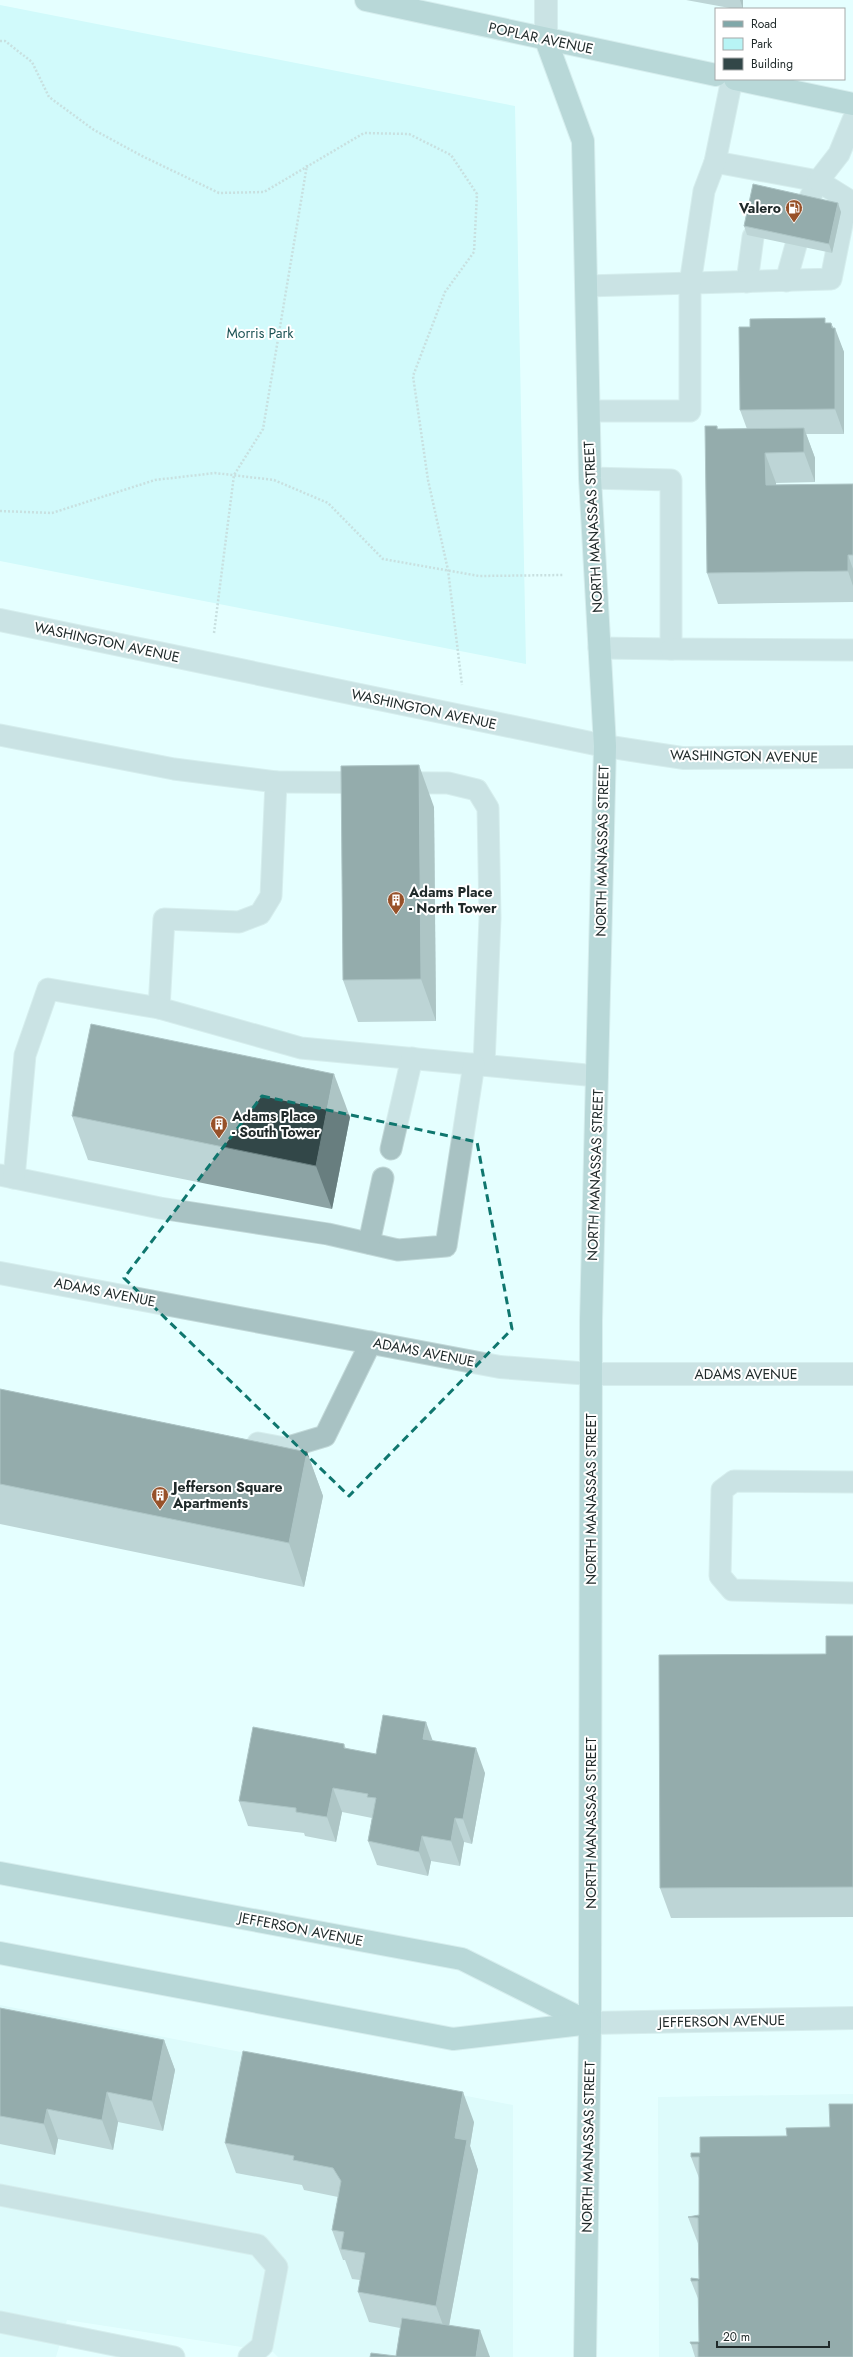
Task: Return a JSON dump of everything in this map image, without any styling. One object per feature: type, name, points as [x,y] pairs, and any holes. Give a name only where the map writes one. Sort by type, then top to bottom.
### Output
[{"type":"main road","name":"POPLAR AVENUE","points":[[366,0],[546,40],[715,75]]},
{"type":"main road","name":"NORTH MANASSAS STREET","points":[[546,40],[583,141],[590,478],[605,746],[591,1374],[590,2023],[585,2357]]},
{"type":"main road","points":[[740,80],[853,104]]},
{"type":"main road","name":"JEFFERSON AVENUE","points":[[0,1873],[462,1960],[590,2023]]},
{"type":"main road","name":"JEFFERSON AVENUE","points":[[0,1953],[453,2039],[590,2023]]},
{"type":"street","name":"NORTH MANASSAS STREET","points":[[546,0],[546,40]]},
{"type":"street","name":"WASHINGTON AVENUE","points":[[0,620],[605,746],[683,758],[853,757]]},
{"type":"street","name":"ADAMS AVENUE","points":[[0,1273],[500,1367],[591,1374],[853,1374]]},
{"type":"street","name":"JEFFERSON AVENUE","points":[[590,2023],[853,2018]]},
{"type":"lane","points":[[589,411],[690,411],[690,284],[704,191],[715,162],[732,80]]},
{"type":"lane","points":[[807,204],[818,181],[839,154],[853,120]]},
{"type":"lane","points":[[586,286],[832,280],[847,199],[818,181],[766,179],[715,162]]},
{"type":"lane","points":[[747,282],[753,236]]},
{"type":"lane","points":[[786,281],[796,245]]},
{"type":"lane","points":[[590,478],[671,480],[671,649]]},
{"type":"lane","points":[[599,648],[853,650]]},
{"type":"lane","points":[[0,735],[174,769],[276,782],[448,783],[477,790],[488,808],[490,918],[479,1064],[446,1246],[398,1250],[328,1234],[160,1208],[7,1176],[26,1055],[48,989],[159,1008],[302,1048],[479,1064],[597,1076]]},
{"type":"lane","points":[[159,1008],[164,919],[239,922],[260,914],[271,896],[276,782]]},
{"type":"lane","points":[[391,1149],[412,1058]]},
{"type":"lane","points":[[369,1243],[383,1178]]},
{"type":"lane","points":[[239,1439],[285,1448],[326,1436],[371,1342]]},
{"type":"lane","points":[[853,1482],[734,1481],[722,1490],[720,1576],[732,1590],[853,1593]]},
{"type":"lane","points":[[0,2195],[258,2245],[277,2268],[262,2346],[249,2357]]},
{"type":"lane","points":[[0,2322],[174,2357]]},
{"type":"path","points":[[0,41],[5,41],[32,62],[49,97],[94,130],[142,156],[219,193],[264,192],[307,165],[364,133],[409,134],[451,155],[477,194],[474,252],[445,292],[413,376],[428,480],[448,570],[465,717]]},
{"type":"path","points":[[211,664],[234,475],[263,429],[307,165]]},
{"type":"path","points":[[0,511],[52,514],[155,480],[216,473],[274,480],[328,503],[383,559],[479,576],[595,575]]},
{"type":"highlighted area","points":[[262,1096],[477,1142],[512,1329],[349,1496],[124,1278]]},
{"type":"shaded area","points":[[0,2005],[513,2105],[513,2357],[278,2357],[273,2352],[67,2320],[56,2357],[0,2357]]},
{"type":"shaded area","points":[[853,2094],[853,2357],[659,2357],[658,2097]]},
{"type":"green space","name":"Morris Park","points":[[0,5],[515,106],[526,664],[0,561]]},
{"type":"building","name":"Valero","points":[[753,184],[838,203],[829,244],[744,226]]},
{"type":"building","points":[[825,318],[825,323],[831,323],[832,328],[835,328],[835,409],[740,410],[739,327],[750,327],[750,319]]},
{"type":"building","points":[[705,426],[717,426],[717,429],[804,428],[804,452],[765,453],[766,485],[853,484],[853,555],[848,555],[848,571],[707,573]]},
{"type":"building","name":"Adams Place - North Tower","points":[[419,765],[421,979],[343,980],[341,766]]},
{"type":"building","points":[[91,1024],[334,1074],[316,1166],[72,1116]]},
{"type":"building","points":[[0,1389],[307,1452],[289,1543],[0,1484]]},
{"type":"building","points":[[826,1636],[853,1636],[853,1887],[660,1888],[659,1655],[826,1654]]},
{"type":"building","points":[[383,1715],[426,1722],[423,1739],[476,1748],[463,1819],[455,1818],[451,1841],[422,1836],[419,1852],[368,1841],[376,1798],[367,1797],[368,1794],[333,1788],[327,1817],[296,1812],[296,1808],[239,1801],[253,1727],[344,1744],[344,1748],[376,1754]]},
{"type":"building","points":[[0,2008],[164,2040],[152,2101],[107,2092],[102,2120],[47,2109],[44,2124],[0,2116]]},
{"type":"building","points":[[243,2051],[463,2092],[455,2138],[467,2140],[436,2306],[358,2292],[365,2253],[341,2249],[344,2232],[332,2230],[341,2181],[333,2168],[293,2160],[294,2156],[225,2143]]},
{"type":"building","points":[[829,2104],[853,2104],[853,2357],[698,2357],[698,2344],[691,2344],[690,2342],[699,2342],[698,2281],[691,2281],[691,2278],[699,2279],[698,2218],[688,2217],[699,2215],[699,2157],[691,2157],[691,2153],[700,2153],[700,2137],[787,2136],[786,2128],[830,2127]]},
{"type":"building","points":[[402,2318],[480,2330],[476,2357],[370,2357],[371,2353],[396,2356]]},
{"type":"place","name":"Valero","points":[[794,223]]},
{"type":"place","name":"Adams Place - North Tower","points":[[396,915]]},
{"type":"place","name":"Adams Place - South Tower","points":[[219,1139]]},
{"type":"place","name":"Jefferson Square Apartments","points":[[160,1510]]}]
